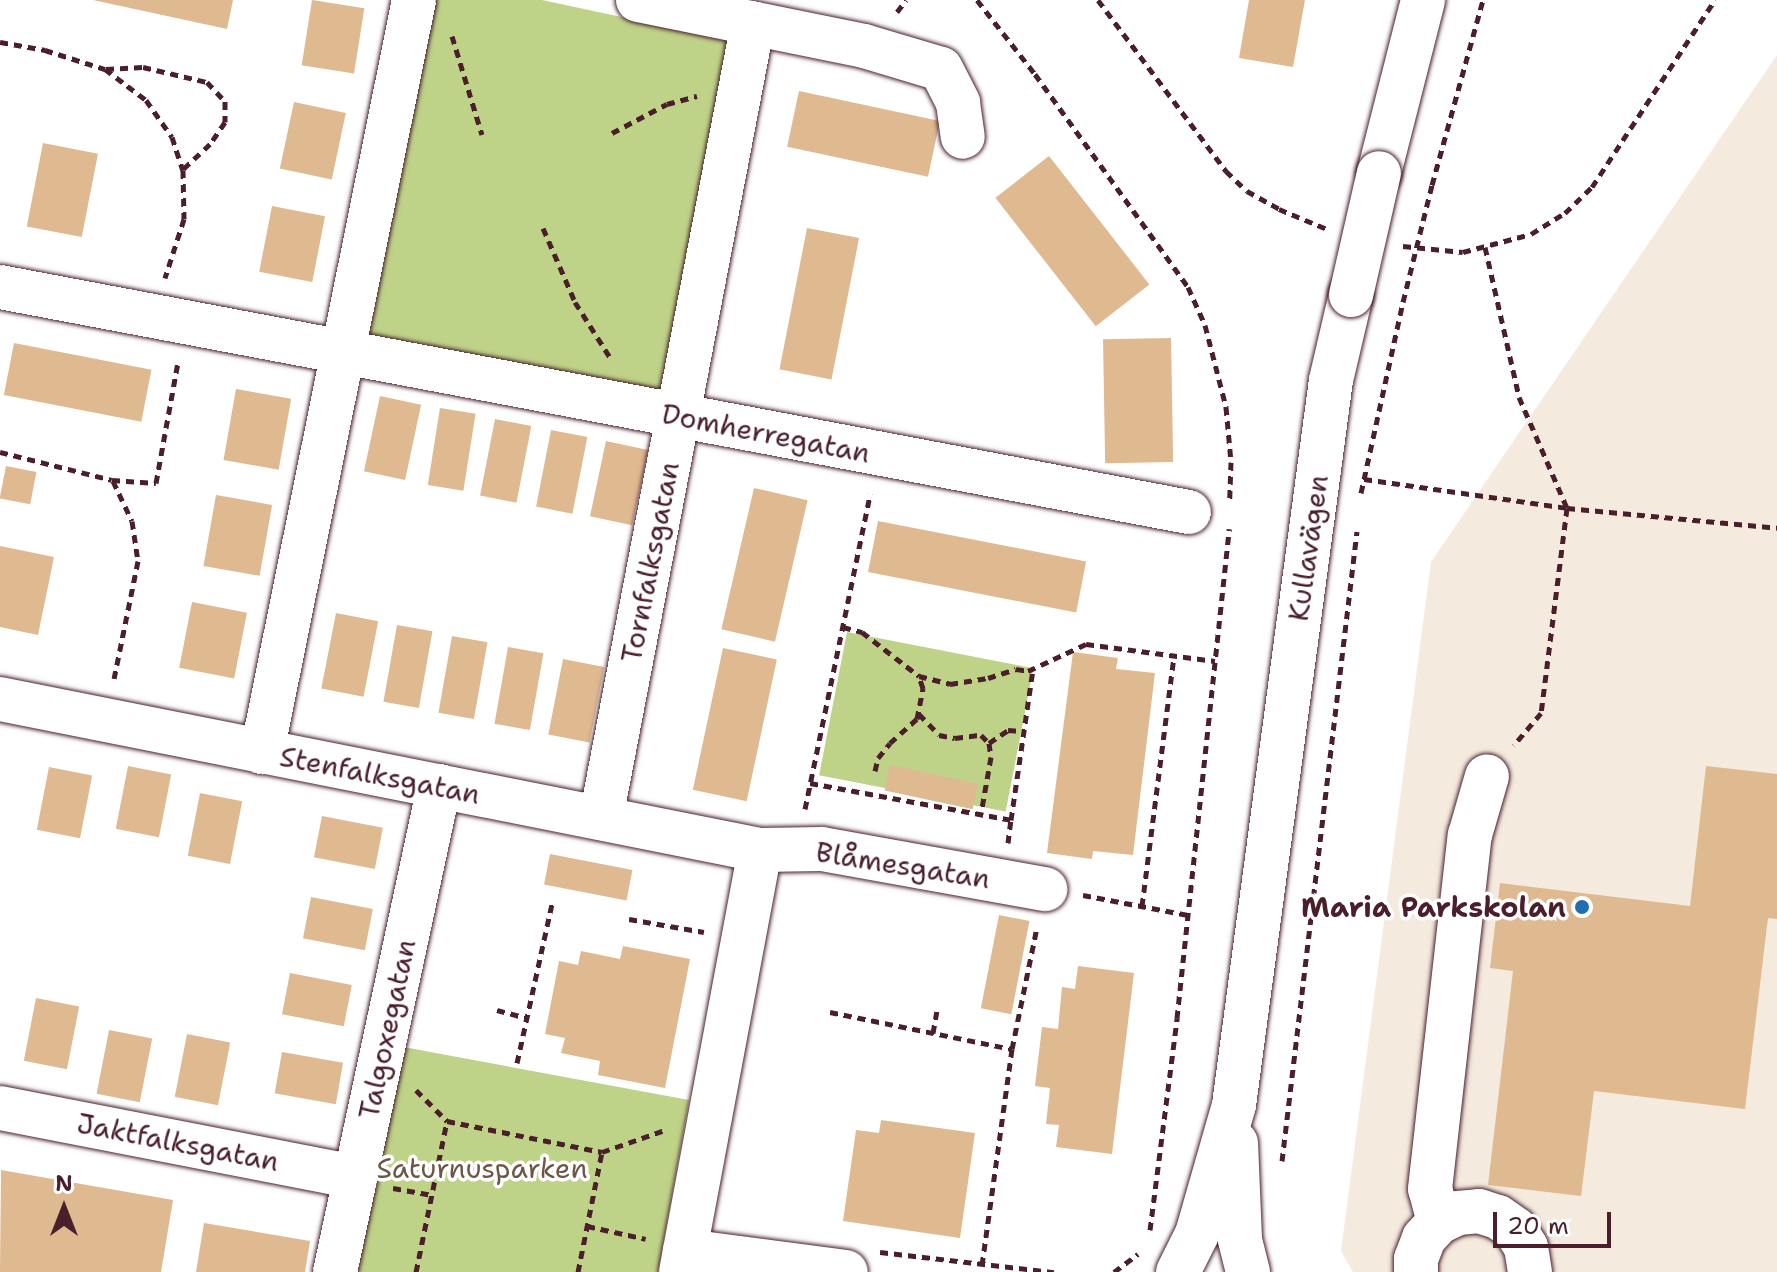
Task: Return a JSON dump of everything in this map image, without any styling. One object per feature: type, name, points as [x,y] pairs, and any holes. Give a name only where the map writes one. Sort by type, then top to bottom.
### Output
[{"type":"street","points":[[262,752],[414,0]]},
{"type":"street","points":[[638,0],[864,46],[941,69],[958,103],[963,137]]},
{"type":"street","name":"Kullavägen","points":[[1178,1272],[1197,1234],[1234,1105],[1329,396],[1379,173],[1423,0]]},
{"type":"street","name":"Tornfalksgatan","points":[[601,818],[664,414],[741,88],[753,23]]},
{"type":"street","name":"Domherregatan","points":[[0,287],[878,454],[1216,512]]},
{"type":"street","name":"Stenfalksgatan","points":[[0,699],[778,850]]},
{"type":"street","points":[[1439,1222],[1430,1189],[1470,835],[1487,776]]},
{"type":"street","name":"Talgoxegatan","points":[[335,1272],[439,786]]},
{"type":"street","name":"Blåmesgatan","points":[[778,850],[822,849],[1045,889]]},
{"type":"street","points":[[778,850],[671,1258],[859,1262]]},
{"type":"street","name":"Kullavägen","points":[[1234,1105],[1240,1240],[1248,1272]]},
{"type":"street","name":"Jaktfalksgatan","points":[[0,1108],[355,1177]]},
{"type":"street","points":[[1416,1272],[1416,1259],[1424,1238],[1439,1222],[1468,1212],[1498,1217],[1515,1229],[1526,1247],[1530,1272]]},
{"type":"street","name":"Kullavägen","points":[[1178,1272],[1205,1268],[1222,1272]]},
{"type":"path","points":[[977,0],[1054,99],[1188,287],[1205,325],[1226,407],[1231,462],[1216,512],[1215,661],[1150,1229],[1145,1239]]},
{"type":"path","points":[[1360,499],[1403,302],[1483,0]]},
{"type":"path","points":[[450,26],[455,56],[482,135]]},
{"type":"path","points":[[0,42],[45,50],[105,69],[146,100],[172,137],[183,170],[184,219],[169,319],[156,483],[112,480],[0,452]]},
{"type":"path","points":[[105,69],[143,67],[207,82],[225,101],[225,122],[210,144],[183,170]]},
{"type":"path","points":[[612,133],[667,104],[741,88]]},
{"type":"path","points":[[543,228],[575,302],[608,355],[664,414]]},
{"type":"path","points":[[1485,247],[1519,397],[1567,508],[1541,713],[1487,776]]},
{"type":"path","points":[[778,850],[810,783],[878,454]]},
{"type":"path","points":[[1364,479],[1567,508],[1777,528]]},
{"type":"path","points":[[106,721],[138,561],[132,521],[112,480]]},
{"type":"path","points":[[1281,1165],[1357,527]]},
{"type":"path","points":[[843,627],[862,632],[919,676],[950,684],[1033,669],[1086,644],[1215,661]]},
{"type":"path","points":[[1142,906],[1174,656]]},
{"type":"path","points":[[810,783],[1011,820],[1033,669]]},
{"type":"path","points":[[875,771],[884,750],[919,714],[923,688],[919,676]]},
{"type":"path","points":[[919,714],[939,735],[955,738],[981,735],[989,743],[991,757],[981,815]]},
{"type":"path","points":[[989,743],[1008,730],[1024,731]]},
{"type":"path","points":[[982,1265],[1012,1049],[1045,889],[1188,915]]},
{"type":"path","points":[[517,1063],[552,904]]},
{"type":"path","points":[[629,919],[713,933]]},
{"type":"path","points":[[497,1010],[527,1018]]},
{"type":"path","points":[[933,1033],[937,1011]]},
{"type":"path","points":[[830,1012],[1012,1049]]},
{"type":"path","points":[[416,1272],[447,1121],[602,1152],[673,1127],[671,1142]]},
{"type":"path","points":[[578,1272],[602,1152]]},
{"type":"path","points":[[587,1226],[651,1240],[671,1258]]},
{"type":"path","points":[[1114,1272],[1136,1259],[1140,1249]]},
{"type":"path","points":[[859,1262],[982,1265],[1054,1272]]},
{"type":"shaded area","name":"Maria Parkskolan","points":[[1777,55],[1777,1272],[1353,1272],[1341,1251],[1431,562]]},
{"type":"green space","points":[[432,0],[542,0],[734,41],[659,395],[362,333]]},
{"type":"green space","points":[[847,632],[1034,668],[1006,812],[819,775]]},
{"type":"green space","name":"Saturnusparken","points":[[398,1046],[689,1100],[658,1272],[356,1272]]},
{"type":"building","points":[[93,0],[233,0],[227,29]]},
{"type":"building","points":[[312,0],[364,8],[354,73],[302,65]]},
{"type":"building","points":[[1249,0],[1305,0],[1293,67],[1239,58]]},
{"type":"building","points":[[799,91],[940,121],[928,177],[787,147]]},
{"type":"building","points":[[294,102],[346,113],[332,180],[280,169]]},
{"type":"building","points":[[43,143],[98,154],[82,237],[27,226]]},
{"type":"building","points":[[1049,156],[1149,284],[1096,326],[995,198]]},
{"type":"building","points":[[272,206],[325,216],[312,282],[259,272]]},
{"type":"building","points":[[807,228],[859,238],[832,379],[780,369]]},
{"type":"building","points":[[1171,338],[1173,462],[1105,463],[1103,339]]},
{"type":"building","points":[[14,343],[151,370],[141,422],[4,395]]},
{"type":"building","points":[[236,389],[291,399],[279,470],[223,460]]},
{"type":"building","points":[[380,396],[421,405],[405,480],[364,471]]},
{"type":"building","points":[[440,408],[476,414],[463,491],[428,485]]},
{"type":"building","points":[[495,419],[531,426],[516,503],[480,496]]},
{"type":"building","points":[[551,430],[587,437],[572,514],[536,507]]},
{"type":"building","points":[[606,441],[648,450],[632,525],[590,516]]},
{"type":"building","points":[[6,466],[36,472],[30,504],[0,498]]},
{"type":"building","points":[[754,488],[808,500],[775,642],[721,629]]},
{"type":"building","points":[[216,495],[272,505],[260,576],[203,566]]},
{"type":"building","points":[[878,521],[1086,561],[1076,612],[868,572]]},
{"type":"building","points":[[0,546],[54,557],[38,635],[0,627]]},
{"type":"building","points":[[192,602],[247,613],[234,678],[179,668]]},
{"type":"building","points":[[336,613],[378,621],[364,697],[321,689]]},
{"type":"building","points":[[397,625],[432,631],[419,708],[383,702]]},
{"type":"building","points":[[452,636],[487,642],[474,719],[438,713]]},
{"type":"building","points":[[508,647],[543,653],[530,730],[494,724]]},
{"type":"building","points":[[723,648],[777,659],[747,801],[693,790]]},
{"type":"building","points":[[1073,652],[1118,658],[1116,669],[1155,673],[1133,855],[1093,851],[1092,859],[1047,853]]},
{"type":"building","points":[[563,659],[604,667],[590,743],[548,735]]},
{"type":"building","points":[[890,765],[978,784],[973,809],[885,790]]},
{"type":"building","points":[[128,766],[171,774],[159,837],[116,829]]},
{"type":"building","points":[[1706,766],[1777,774],[1777,919],[1768,918],[1745,1109],[1594,1091],[1581,1196],[1488,1185],[1513,971],[1490,968],[1500,883],[1690,906]]},
{"type":"building","points":[[49,767],[92,775],[80,838],[37,830]]},
{"type":"building","points":[[200,793],[242,801],[230,864],[188,856]]},
{"type":"building","points":[[322,816],[383,828],[375,869],[314,857]]},
{"type":"building","points":[[550,854],[632,870],[627,900],[544,884]]},
{"type":"building","points":[[311,897],[373,909],[365,950],[303,938]]},
{"type":"building","points":[[999,915],[1029,921],[1011,1014],[981,1008]]},
{"type":"building","points":[[623,946],[690,959],[665,1088],[598,1075],[600,1061],[561,1053],[565,1038],[545,1034],[559,961],[578,965],[581,951],[620,959]]},
{"type":"building","points":[[1078,966],[1134,973],[1112,1154],[1056,1147],[1059,1125],[1046,1124],[1050,1088],[1035,1086],[1042,1027],[1058,1029],[1062,987],[1075,989]]},
{"type":"building","points":[[290,973],[352,985],[344,1026],[282,1014]]},
{"type":"building","points":[[36,998],[79,1006],[67,1069],[24,1061]]},
{"type":"building","points":[[109,1030],[152,1038],[140,1102],[97,1094]]},
{"type":"building","points":[[187,1034],[230,1042],[218,1105],[175,1097]]},
{"type":"building","points":[[282,1052],[343,1063],[336,1104],[275,1093]]},
{"type":"building","points":[[881,1120],[975,1133],[960,1238],[843,1221],[856,1130],[879,1133]]},
{"type":"building","points":[[1,1170],[173,1200],[161,1272],[0,1272]]},
{"type":"building","points":[[204,1223],[310,1241],[305,1272],[196,1272]]},
{"type":"place","name":"Maria Parkskolan","points":[[1582,907]]}]
